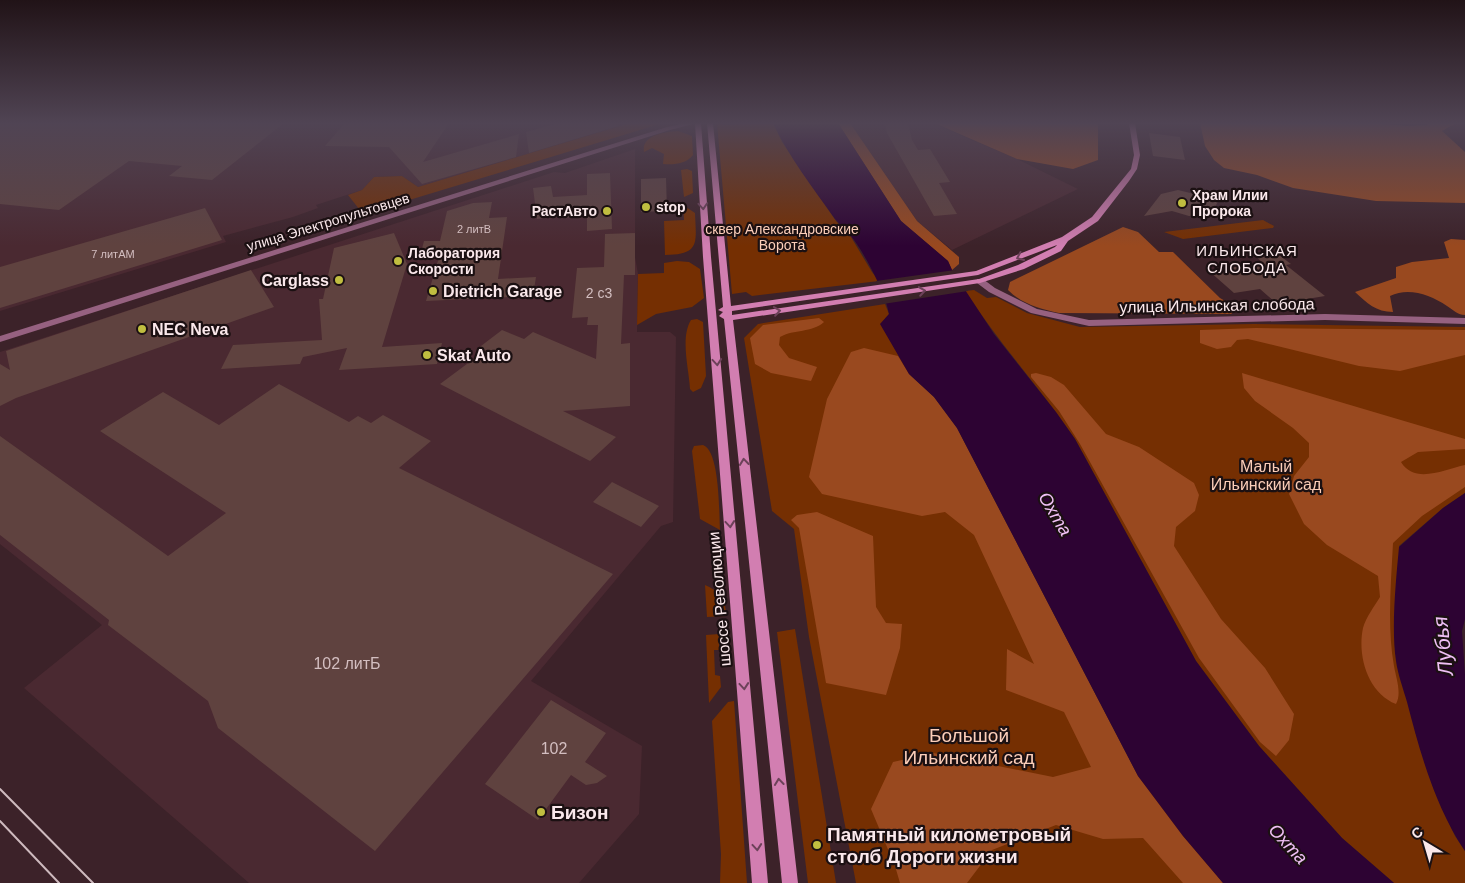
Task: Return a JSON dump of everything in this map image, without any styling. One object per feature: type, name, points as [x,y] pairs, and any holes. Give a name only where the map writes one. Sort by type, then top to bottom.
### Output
[{"type":"main road","name":"шоссе Революции","points":[[701,164],[760,883]]},
{"type":"main road","points":[[714,164],[728,313],[790,883]]},
{"type":"main road","points":[[728,313],[962,276],[992,268],[1065,239],[1095,219],[1128,180],[1135,164]]},
{"type":"main road","points":[[713,313],[876,298],[980,281],[1022,267],[1058,249],[1065,239]]},
{"type":"street","name":"улица Электропультовцев","points":[[0,339],[554,164]]},
{"type":"street","name":"улица Ильинская слобода","points":[[980,281],[992,290],[1034,311],[1089,323],[1325,317],[1465,320]]},
{"type":"shaded area","points":[[0,164],[494,164],[418,187],[402,176],[374,177],[362,190],[316,205],[318,208],[293,217],[223,236],[226,242],[0,311]]},
{"type":"shaded area","points":[[591,164],[635,164],[635,257],[638,274],[637,332],[670,332],[676,337],[673,522],[661,526],[531,681],[642,746],[639,814],[579,883],[249,883],[24,688],[102,625],[0,544],[0,352],[554,172],[565,173]]},
{"type":"shaded area","points":[[864,164],[878,164],[917,221],[959,257],[959,264],[952,270],[948,261],[901,221]]},
{"type":"shaded area","points":[[878,164],[1028,164],[1078,189],[952,250],[917,221]]},
{"type":"shaded area","points":[[1046,164],[1086,164],[1073,169]]},
{"type":"shaded area","points":[[1219,164],[1465,164],[1465,203],[1376,201],[1293,188],[1257,175],[1224,168]]},
{"type":"shaded area","points":[[1123,227],[1138,232],[1159,252],[1173,252],[1220,298],[1237,308],[1231,314],[1059,313],[1032,305],[1019,299],[1008,290],[1010,282]]},
{"type":"shaded area","points":[[1451,239],[1465,240],[1465,315],[1434,299],[1412,292],[1397,293],[1390,296],[1393,312],[1387,312],[1372,306],[1355,292],[1396,278],[1396,267],[1412,262],[1449,258],[1444,242]]},
{"type":"shaded area","points":[[819,318],[824,322],[814,328],[780,337],[779,345],[789,358],[817,367],[811,381],[771,373],[755,364],[750,338],[763,325]]},
{"type":"shaded area","points":[[1256,328],[1465,330],[1465,355],[1400,371],[1359,366],[1248,339],[1237,340],[1231,347],[1217,349],[1200,343],[1200,330]]},
{"type":"shaded area","points":[[864,348],[898,356],[909,374],[934,397],[957,428],[1138,776],[1183,836],[1223,883],[1183,883],[1143,838],[1103,839],[1056,825],[992,850],[967,883],[900,883],[895,866],[871,809],[893,762],[933,753],[1053,777],[1091,767],[1064,712],[1006,690],[1007,649],[1034,664],[974,535],[945,512],[922,516],[822,494],[809,477],[827,399],[851,352]]},
{"type":"shaded area","points":[[1036,373],[1051,377],[1064,385],[1106,434],[1139,447],[1194,483],[1199,495],[1195,511],[1176,527],[1174,546],[1221,619],[1265,668],[1294,714],[1289,740],[1276,756],[1260,742],[1199,658],[1080,444],[1059,411],[1031,377],[1031,374]]},
{"type":"shaded area","points":[[1242,373],[1465,439],[1465,449],[1418,452],[1401,462],[1414,473],[1422,474],[1431,474],[1465,465],[1465,487],[1422,516],[1393,543],[1390,620],[1392,651],[1399,690],[1396,704],[1386,699],[1378,691],[1372,683],[1363,661],[1363,628],[1380,597],[1378,576],[1327,545],[1304,524],[1289,494],[1294,476],[1309,457],[1309,443],[1293,428],[1255,401],[1244,388]]},
{"type":"shaded area","points":[[817,512],[873,536],[876,607],[886,623],[902,624],[900,648],[886,695],[826,683],[799,528],[791,520],[797,515]]},
{"type":"green space","points":[[494,164],[527,164],[363,214],[348,195],[362,190],[374,177],[402,176],[418,187]]},
{"type":"green space","name":"сквер Александровские Ворота","points":[[721,164],[797,164],[836,221],[851,237],[879,281],[752,296],[746,292],[732,294]]},
{"type":"green space","points":[[687,169],[692,171],[693,193],[684,197],[681,170]]},
{"type":"green space","points":[[683,205],[695,213],[696,232],[694,245],[685,253],[665,255],[664,221],[684,220]]},
{"type":"green space","points":[[1263,220],[1274,226],[1273,228],[1183,239],[1164,232]]},
{"type":"green space","points":[[689,262],[700,269],[704,298],[692,307],[656,314],[637,325],[638,274],[664,273],[664,263]]},
{"type":"green space","name":"Малый Ильинский сад","points":[[974,290],[987,298],[996,297],[1027,313],[1080,327],[1254,324],[1465,327],[1465,493],[1443,508],[1399,546],[1415,731],[1434,790],[1455,836],[1465,851],[1465,883],[1394,883],[1342,838],[1259,746],[1196,661],[1075,439],[965,291]]},
{"type":"green space","name":"Большой Ильинский сад","points":[[885,304],[889,314],[881,324],[1138,776],[1223,883],[856,883],[809,637],[794,529],[772,511],[744,338],[758,324]]},
{"type":"green space","points":[[697,319],[703,322],[706,376],[701,388],[693,392],[690,389],[686,336],[691,320]]},
{"type":"green space","points":[[703,445],[709,450],[716,470],[720,530],[700,519],[692,451],[694,446]]},
{"type":"green space","points":[[705,585],[715,590],[721,596],[725,605],[726,616],[707,617]]},
{"type":"green space","points":[[795,629],[836,883],[808,883],[777,632]]},
{"type":"green space","points":[[719,634],[719,650],[714,650],[715,675],[720,676],[721,687],[709,703],[706,635]]},
{"type":"green space","points":[[734,701],[747,883],[720,883],[721,854],[712,721],[728,702]]},
{"type":"water","name":"Охта","points":[[797,164],[864,164],[901,221],[948,261],[994,334],[1075,439],[1196,661],[1259,746],[1342,838],[1394,883],[1223,883],[1183,836],[1138,776],[957,428],[934,397],[909,374],[880,324],[889,314],[884,296],[868,262],[856,243],[835,219]]},
{"type":"water","name":"Лубья","points":[[1465,493],[1465,619],[1462,631],[1465,675],[1465,851],[1445,816],[1423,760],[1396,661],[1394,604],[1399,547],[1443,508]]},
{"type":"pier","points":[[955,270],[968,291],[883,304],[876,281]]},
{"type":"building","points":[[0,164],[124,164],[59,210],[0,204]]},
{"type":"building","points":[[163,164],[232,164],[212,180],[169,176],[182,166]]},
{"type":"building","points":[[404,164],[491,164],[422,184]]},
{"type":"building","points":[[905,164],[939,164],[950,182],[939,183],[957,214],[934,216]]},
{"type":"building","points":[[610,173],[612,229],[587,231],[587,216],[561,218],[561,216],[537,219],[533,188],[551,186],[553,197],[587,195],[587,174]]},
{"type":"building","points":[[666,178],[667,211],[641,212],[641,179]]},
{"type":"building","name":"Храм Илии Пророка","points":[[1178,190],[1219,200],[1212,212],[1206,215],[1189,216],[1172,211],[1144,216],[1161,194]]},
{"type":"building","points":[[492,202],[489,218],[507,217],[498,279],[536,277],[533,296],[426,301],[440,254],[419,260],[424,241],[440,241],[447,211],[473,203]]},
{"type":"building","points":[[205,208],[222,240],[0,308],[0,267]]},
{"type":"building","points":[[394,233],[407,264],[382,347],[442,343],[437,364],[339,370],[347,348],[303,357],[300,364],[221,369],[233,345],[322,340],[319,299],[323,299],[334,248]]},
{"type":"building","points":[[635,233],[635,275],[624,275],[621,344],[630,343],[630,406],[563,411],[616,437],[590,461],[440,384],[483,352],[477,349],[502,330],[524,339],[533,332],[596,359],[598,325],[587,325],[588,317],[572,318],[577,268],[604,267],[605,234]]},
{"type":"building","points":[[1275,252],[1291,264],[1286,265],[1325,296],[1277,304],[1260,289],[1234,293],[1209,271],[1263,263],[1254,255]]},
{"type":"building","name":"NEC Neva","points":[[251,270],[274,307],[16,398],[0,406],[0,364],[10,370],[6,351]]},
{"type":"building","points":[[279,384],[349,422],[358,416],[371,423],[383,415],[431,441],[399,468],[613,574],[375,851],[218,728],[208,701],[108,625],[109,620],[0,535],[0,436],[168,556],[226,513],[100,431],[163,392],[219,425]]},
{"type":"building","points":[[612,482],[659,506],[641,527],[593,502]]},
{"type":"building","points":[[551,700],[606,733],[585,762],[607,776],[597,783],[586,785],[571,775],[538,820],[485,784]]},
{"type":"tram line","points":[[0,789],[93,883]]},
{"type":"tram line","points":[[0,821],[59,883]]},
{"type":"place","name":"Храм Илии Пророка","points":[[1182,203]]},
{"type":"place","name":"stop","points":[[646,207]]},
{"type":"place","name":"РастАвто","points":[[607,211]]},
{"type":"place","name":"Лаборатория Скорости","points":[[398,261]]},
{"type":"place","name":"Carglass","points":[[339,280]]},
{"type":"place","name":"Dietrich Garage","points":[[433,291]]},
{"type":"place","name":"NEC Neva","points":[[142,329]]},
{"type":"place","name":"Skat Auto","points":[[427,355]]},
{"type":"place","name":"Бизон","points":[[541,812]]},
{"type":"place","name":"Памятный километровый столб Дороги жизни","points":[[817,845]]},
{"type":"district","name":"ИЛЬИНСКАЯ СЛОБОДА","points":[[1247,260]]}]
